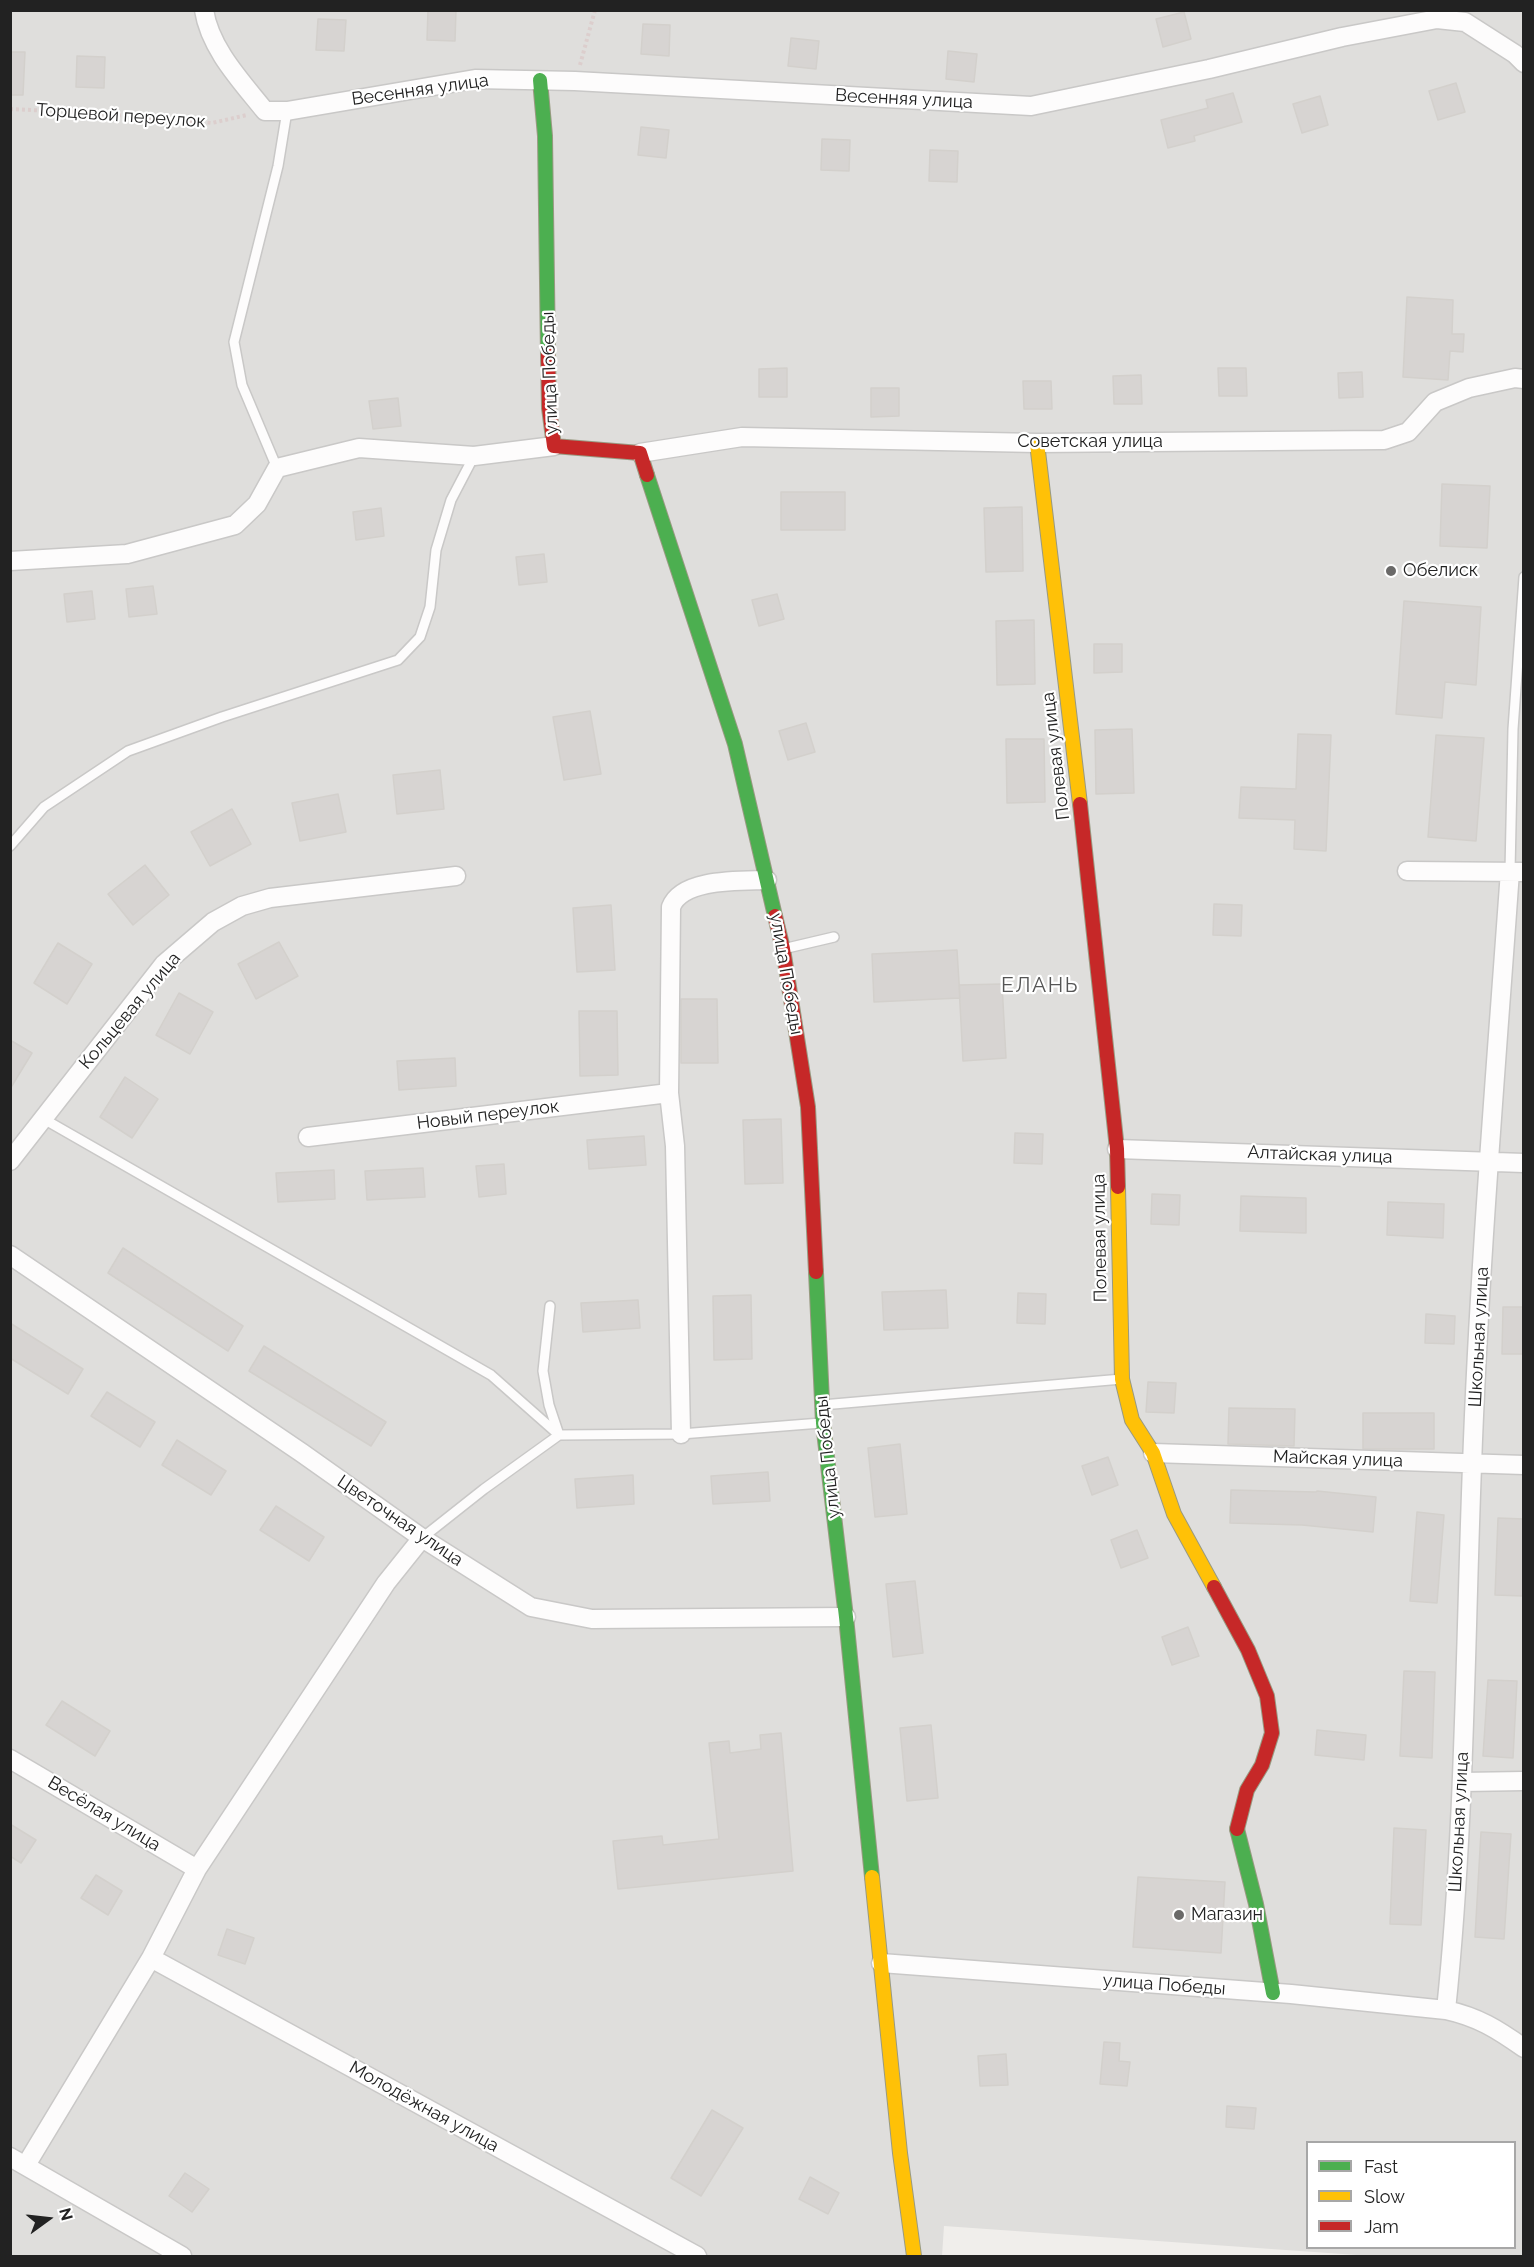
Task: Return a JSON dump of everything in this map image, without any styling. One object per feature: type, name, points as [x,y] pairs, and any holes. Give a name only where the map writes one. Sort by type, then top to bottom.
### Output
[{"type":"street","points":[[204,10],[206,22],[227,63],[266,111]]},
{"type":"street","name":"Весенняя улица","points":[[266,111],[287,111],[475,79],[575,81],[1030,106],[1209,69],[1342,37],[1437,19],[1465,22],[1515,54],[1524,63]]},
{"type":"street","name":"улица Победы","points":[[540,80],[546,136],[549,408],[554,446],[640,453],[735,744],[783,949],[808,1107],[823,1423],[846,1617],[900,2153],[914,2256]]},
{"type":"street","name":"Советская улица","points":[[640,453],[742,438],[1037,443],[1384,440],[1408,432],[1435,402],[1470,388],[1515,378],[1524,379]]},
{"type":"street","name":"Полевая улица","points":[[1037,443],[1086,859],[1116,1149],[1122,1379],[1132,1420],[1153,1453],[1174,1514],[1248,1650],[1267,1696],[1272,1733],[1262,1765],[1247,1790],[1237,1829],[1256,1904],[1273,1993]]},
{"type":"street","points":[[10,561],[127,554],[235,525],[257,504],[277,468],[359,448],[474,456],[554,446]]},
{"type":"street","points":[[1407,871],[1517,872]]},
{"type":"street","name":"Школьная улица","points":[[1446,2010],[1463,1782],[1472,1464],[1489,1161],[1517,872]]},
{"type":"street","name":"Кольцевая улица","points":[[10,1161],[165,964],[213,922],[242,906],[270,898],[456,876]]},
{"type":"street","points":[[681,1434],[675,1146],[669,1093],[671,908],[674,900],[692,889],[717,882],[767,880]]},
{"type":"street","name":"Новый переулок","points":[[308,1137],[669,1093]]},
{"type":"street","name":"Алтайская улица","points":[[1116,1149],[1524,1163]]},
{"type":"street","name":"Цветочная улица","points":[[10,1255],[302,1453],[422,1538],[531,1606],[592,1619],[846,1617]]},
{"type":"street","name":"Майская улица","points":[[1153,1453],[1524,1465]]},
{"type":"street","points":[[182,2256],[18,2161],[151,1958],[197,1869],[386,1583],[422,1538]]},
{"type":"street","name":"Весёлая улица","points":[[10,1759],[197,1869]]},
{"type":"street","points":[[1463,1782],[1524,1781]]},
{"type":"street","name":"Молодёжная улица","points":[[151,1958],[697,2256]]},
{"type":"street","name":"улица Победы","points":[[880,1963],[1273,1993],[1446,2010]]},
{"type":"street","points":[[1446,2010],[1469,2015],[1493,2026],[1524,2048]]},
{"type":"lane","points":[[277,468],[242,385],[234,342],[278,166],[287,111]]},
{"type":"lane","points":[[10,846],[44,807],[128,751],[222,717],[398,660],[420,637],[430,607],[436,550],[451,500],[474,456]]},
{"type":"lane","name":"Школьная улица","points":[[1517,872],[1513,729],[1524,577]]},
{"type":"lane","points":[[783,949],[834,937]]},
{"type":"lane","points":[[42,1118],[491,1375],[559,1435]]},
{"type":"lane","points":[[550,1306],[543,1371],[549,1405],[559,1435]]},
{"type":"lane","points":[[822,1405],[1122,1379]]},
{"type":"lane","points":[[422,1538],[483,1489],[559,1435],[681,1434],[823,1423]]},
{"type":"path","points":[[575,81],[595,10]]},
{"type":"path","name":"Торцевой переулок","points":[[10,109],[94,113],[212,123],[266,111]]},
{"type":"shaded area","points":[[11,11],[1523,11],[1523,2256],[1371,2256],[944,2226],[942,2256],[11,2256]]},
{"type":"building","points":[[428,10],[456,10],[455,41],[427,40]]},
{"type":"building","points":[[1184,12],[1191,39],[1163,47],[1156,19]]},
{"type":"building","points":[[318,19],[346,20],[344,51],[316,50]]},
{"type":"building","points":[[643,24],[670,25],[669,56],[641,54]]},
{"type":"building","points":[[791,38],[819,41],[816,69],[788,66]]},
{"type":"building","points":[[948,51],[977,54],[974,82],[946,79]]},
{"type":"building","points":[[10,52],[25,52],[23,95],[10,95]]},
{"type":"building","points":[[77,56],[105,57],[104,88],[76,87]]},
{"type":"building","points":[[1456,83],[1465,112],[1438,120],[1429,91]]},
{"type":"building","points":[[1233,93],[1242,122],[1194,136],[1195,141],[1168,148],[1161,120],[1208,108],[1206,100]]},
{"type":"building","points":[[1320,96],[1328,125],[1302,133],[1293,104]]},
{"type":"building","points":[[641,127],[669,130],[666,158],[638,155]]},
{"type":"building","points":[[822,139],[850,140],[849,171],[821,170]]},
{"type":"building","points":[[930,150],[958,151],[957,182],[929,181]]},
{"type":"building","points":[[1407,297],[1453,300],[1452,334],[1464,334],[1463,352],[1450,351],[1448,380],[1403,377]]},
{"type":"building","points":[[787,368],[787,397],[759,397],[759,369]]},
{"type":"building","points":[[1218,368],[1246,368],[1247,396],[1219,396]]},
{"type":"building","points":[[1362,372],[1363,397],[1339,398],[1338,373]]},
{"type":"building","points":[[1141,375],[1142,404],[1114,404],[1113,376]]},
{"type":"building","points":[[1023,381],[1051,381],[1052,409],[1024,409]]},
{"type":"building","points":[[871,388],[899,388],[899,416],[871,417]]},
{"type":"building","points":[[398,398],[401,426],[373,429],[369,401]]},
{"type":"building","points":[[1442,484],[1490,486],[1487,548],[1440,546]]},
{"type":"building","points":[[781,492],[845,492],[845,530],[781,530]]},
{"type":"building","points":[[1022,507],[1023,571],[986,572],[984,508]]},
{"type":"building","points":[[381,508],[384,536],[356,540],[353,512]]},
{"type":"building","points":[[544,554],[547,582],[519,585],[516,557]]},
{"type":"building","points":[[153,586],[157,614],[129,617],[126,589]]},
{"type":"building","points":[[92,591],[95,619],[67,622],[64,594]]},
{"type":"building","points":[[777,594],[784,619],[759,626],[752,600]]},
{"type":"building","points":[[1404,601],[1481,607],[1476,685],[1445,682],[1442,718],[1396,714]]},
{"type":"building","points":[[1034,620],[1035,684],[997,685],[996,621]]},
{"type":"building","points":[[1094,644],[1122,644],[1122,672],[1094,673]]},
{"type":"building","points":[[590,711],[601,774],[564,780],[553,717]]},
{"type":"building","points":[[806,723],[815,752],[788,760],[779,731]]},
{"type":"building","points":[[1132,729],[1134,793],[1096,794],[1095,730]]},
{"type":"building","points":[[1298,734],[1331,735],[1326,851],[1294,849],[1295,820],[1239,818],[1241,787],[1296,789]]},
{"type":"building","points":[[1436,735],[1484,738],[1476,841],[1428,837]]},
{"type":"building","points":[[1006,739],[1044,739],[1045,802],[1007,803]]},
{"type":"building","points":[[440,770],[444,809],[397,814],[393,775]]},
{"type":"building","points":[[338,794],[346,832],[300,841],[292,803]]},
{"type":"building","points":[[232,809],[251,844],[210,866],[191,832]]},
{"type":"building","points":[[145,865],[169,895],[133,925],[108,894]]},
{"type":"building","points":[[1214,904],[1242,905],[1241,936],[1213,935]]},
{"type":"building","points":[[611,905],[615,970],[577,972],[573,908]]},
{"type":"building","points":[[279,942],[298,976],[256,999],[238,964]]},
{"type":"building","points":[[58,943],[92,964],[67,1004],[34,983]]},
{"type":"building","points":[[957,950],[960,998],[874,1002],[872,954]]},
{"type":"building","points":[[1002,984],[1006,1058],[963,1061],[959,985]]},
{"type":"building","points":[[179,993],[213,1012],[190,1054],[156,1035]]},
{"type":"building","points":[[681,999],[717,999],[718,1063],[681,1063]]},
{"type":"building","points":[[579,1011],[617,1011],[618,1075],[580,1076]]},
{"type":"building","points":[[10,1040],[32,1053],[10,1089]]},
{"type":"building","points":[[455,1058],[456,1086],[399,1090],[397,1061]]},
{"type":"building","points":[[125,1077],[158,1099],[132,1138],[100,1117]]},
{"type":"building","points":[[781,1119],[783,1183],[745,1184],[743,1120]]},
{"type":"building","points":[[1015,1133],[1043,1134],[1042,1164],[1014,1163]]},
{"type":"building","points":[[644,1136],[646,1165],[589,1169],[587,1140]]},
{"type":"building","points":[[504,1164],[506,1194],[479,1197],[476,1166]]},
{"type":"building","points":[[423,1168],[425,1197],[367,1200],[365,1171]]},
{"type":"building","points":[[334,1170],[335,1199],[278,1202],[276,1173]]},
{"type":"building","points":[[1152,1194],[1180,1195],[1179,1225],[1151,1224]]},
{"type":"building","points":[[1241,1196],[1306,1198],[1306,1233],[1240,1231]]},
{"type":"building","points":[[1388,1202],[1444,1204],[1443,1238],[1387,1235]]},
{"type":"building","points":[[123,1248],[243,1326],[228,1351],[108,1273]]},
{"type":"building","points":[[946,1290],[948,1328],[884,1330],[882,1292]]},
{"type":"building","points":[[1018,1293],[1046,1294],[1045,1324],[1017,1323]]},
{"type":"building","points":[[751,1295],[752,1359],[714,1360],[713,1296]]},
{"type":"building","points":[[638,1300],[640,1328],[583,1332],[581,1303]]},
{"type":"building","points":[[1503,1307],[1524,1307],[1524,1354],[1502,1354]]},
{"type":"building","points":[[1426,1314],[1455,1316],[1454,1344],[1425,1343]]},
{"type":"building","points":[[10,1323],[83,1369],[68,1394],[10,1358]]},
{"type":"building","points":[[264,1346],[386,1422],[371,1446],[249,1371]]},
{"type":"building","points":[[1148,1382],[1176,1383],[1174,1413],[1146,1412]]},
{"type":"building","points":[[107,1392],[155,1422],[140,1447],[91,1416]]},
{"type":"building","points":[[1229,1408],[1295,1409],[1294,1446],[1228,1444]]},
{"type":"building","points":[[1363,1413],[1434,1413],[1434,1449],[1363,1449]]},
{"type":"building","points":[[177,1440],[226,1471],[211,1495],[162,1465]]},
{"type":"building","points":[[900,1444],[907,1514],[875,1517],[868,1448]]},
{"type":"building","points":[[1108,1457],[1118,1485],[1092,1495],[1082,1466]]},
{"type":"building","points":[[768,1472],[770,1501],[713,1504],[711,1476]]},
{"type":"building","points":[[633,1475],[634,1504],[577,1508],[575,1479]]},
{"type":"building","points":[[1231,1490],[1317,1491],[1376,1497],[1373,1532],[1302,1525],[1230,1523]]},
{"type":"building","points":[[276,1506],[324,1537],[309,1561],[260,1530]]},
{"type":"building","points":[[1417,1512],[1444,1515],[1437,1603],[1410,1601]]},
{"type":"building","points":[[1498,1518],[1524,1519],[1523,1596],[1495,1595]]},
{"type":"building","points":[[1137,1530],[1148,1558],[1121,1568],[1111,1540]]},
{"type":"building","points":[[915,1581],[923,1653],[893,1657],[886,1584]]},
{"type":"building","points":[[1188,1627],[1199,1656],[1172,1665],[1162,1637]]},
{"type":"building","points":[[1404,1671],[1435,1672],[1432,1758],[1400,1756]]},
{"type":"building","points":[[1488,1680],[1517,1681],[1513,1758],[1483,1756]]},
{"type":"building","points":[[62,1701],[110,1731],[95,1756],[46,1725]]},
{"type":"building","points":[[931,1725],[938,1798],[907,1801],[900,1728]]},
{"type":"building","points":[[1317,1730],[1366,1735],[1364,1760],[1315,1755]]},
{"type":"building","points":[[781,1733],[793,1871],[618,1889],[613,1841],[662,1836],[663,1845],[719,1839],[709,1743],[729,1741],[730,1753],[761,1749],[760,1735]]},
{"type":"building","points":[[10,1824],[36,1840],[21,1863],[10,1856]]},
{"type":"building","points":[[1394,1828],[1426,1830],[1421,1925],[1390,1924]]},
{"type":"building","points":[[1481,1832],[1511,1834],[1504,1939],[1475,1937]]},
{"type":"building","points":[[96,1875],[122,1891],[108,1915],[81,1898]]},
{"type":"building","name":"Магазин","points":[[1138,1877],[1225,1882],[1221,1953],[1133,1947]]},
{"type":"building","points":[[227,1929],[254,1938],[245,1964],[218,1955]]},
{"type":"building","points":[[1104,2042],[1120,2043],[1119,2061],[1130,2062],[1127,2086],[1100,2084]]},
{"type":"building","points":[[1006,2054],[1008,2085],[980,2086],[978,2056]]},
{"type":"building","points":[[1227,2106],[1256,2108],[1254,2129],[1226,2127]]},
{"type":"building","points":[[712,2110],[743,2128],[701,2196],[671,2178]]},
{"type":"building","points":[[185,2173],[209,2189],[192,2212],[169,2196]]},
{"type":"building","points":[[810,2177],[839,2193],[828,2214],[799,2199]]},
{"type":"traffic: fast","points":[[540,80],[545,136],[548,355]]},
{"type":"traffic: fast","points":[[647,475],[735,744],[775,916]]},
{"type":"traffic: fast","points":[[816,1272],[823,1423],[846,1617],[872,1877]]},
{"type":"traffic: fast","points":[[1237,1829],[1256,1904],[1273,1993]]},
{"type":"traffic: slow","points":[[1037,443],[1080,804]]},
{"type":"traffic: slow","points":[[1118,1187],[1122,1379],[1132,1420],[1153,1453],[1174,1514],[1214,1587]]},
{"type":"traffic: slow","points":[[872,1877],[900,2153],[914,2256]]},
{"type":"traffic: jam","points":[[548,355],[549,408],[554,446],[640,453],[647,475]]},
{"type":"traffic: jam","points":[[1080,804],[1117,1149],[1118,1187]]},
{"type":"traffic: jam","points":[[775,916],[783,949],[808,1107],[816,1272]]},
{"type":"traffic: jam","points":[[1214,1587],[1248,1650],[1267,1696],[1272,1733],[1262,1765],[1247,1790],[1237,1829]]},
{"type":"place","name":"Обелиск","points":[[1391,571]]},
{"type":"place","name":"Магазин","points":[[1179,1915]]},
{"type":"district","name":"ЕЛАНЬ","points":[[1040,986]]}]
